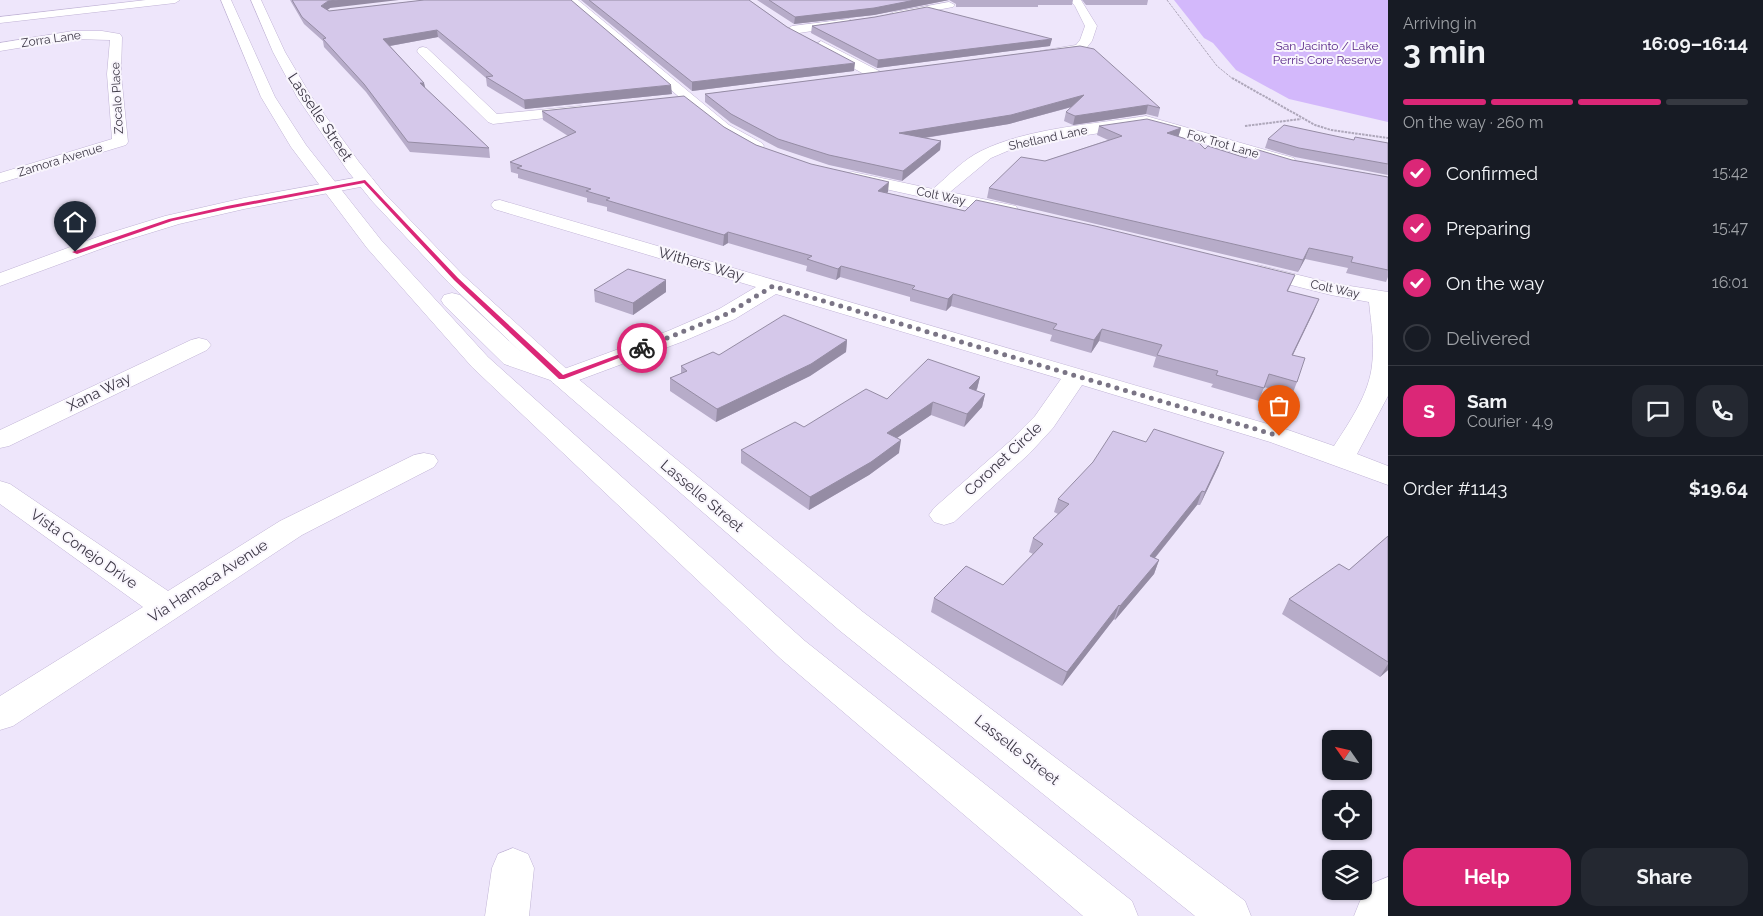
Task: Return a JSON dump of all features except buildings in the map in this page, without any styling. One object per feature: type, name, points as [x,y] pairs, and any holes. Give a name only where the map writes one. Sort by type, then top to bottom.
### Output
[{"type":"street","points":[[0,20],[175,0]]},
{"type":"street","name":"Lasselle Street","points":[[226,0],[268,97],[299,147],[374,244],[480,362],[793,650],[1116,916]]},
{"type":"street","name":"Lasselle Street","points":[[256,0],[279,52],[304,98],[365,181],[456,279],[562,378],[852,621],[1229,916]]},
{"type":"street","points":[[571,0],[736,136],[772,154]]},
{"type":"street","points":[[1028,56],[1080,48],[1088,36],[1090,26],[1080,5],[1075,0]]},
{"type":"street","points":[[881,18],[949,5]]},
{"type":"street","points":[[779,22],[881,74],[852,78]]},
{"type":"street","points":[[792,30],[862,22]]},
{"type":"street","name":"Zorra Lane","points":[[0,47],[83,34],[103,34]]},
{"type":"street","name":"Zocalo Place","points":[[103,34],[116,37],[114,74],[120,142]]},
{"type":"street","points":[[423,51],[493,119],[591,109]]},
{"type":"street","points":[[669,100],[708,96]]},
{"type":"street","name":"Fox Trot Lane","points":[[1146,121],[1238,149],[1304,165]]},
{"type":"street","name":"Shetland Lane","points":[[936,195],[985,154],[1006,146],[1042,137],[1146,121]]},
{"type":"street","name":"Zamora Avenue","points":[[0,178],[120,142]]},
{"type":"street","name":"Colt Way","points":[[838,174],[1022,213]]},
{"type":"street","points":[[0,280],[112,239],[171,220],[227,207],[365,181]]},
{"type":"street","name":"Withers Way","points":[[500,205],[1279,436],[1341,457],[1388,476]]},
{"type":"street","name":"Colt Way","points":[[1246,268],[1331,289],[1384,298]]},
{"type":"street","points":[[401,273],[439,287],[512,359],[562,378],[676,336],[727,314],[773,286]]},
{"type":"street","points":[[1341,457],[1371,404],[1383,374],[1385,345],[1384,298]]},
{"type":"street","name":"Xana Way","points":[[0,440],[199,345]]},
{"type":"street","name":"Coronet Circle","points":[[944,515],[1019,448],[1044,422],[1076,376]]},
{"type":"street","name":"Via Hamaca Avenue","points":[[0,715],[290,528],[424,461]]},
{"type":"street","name":"Vista Conejo Drive","points":[[0,490],[167,607]]},
{"type":"street","points":[[507,916],[513,868]]},
{"type":"street","points":[[1376,916],[1388,898]]},
{"type":"path","points":[[1167,0],[1217,66],[1238,83],[1315,125],[1331,130],[1388,138]]},
{"type":"green space","name":"San Jacinto / Lake Perris Core Reserve","points":[[1174,0],[1388,0],[1388,122],[1289,99],[1236,70],[1213,43],[1204,38]]},
{"type":"way so far","points":[[642,348],[727,314],[773,286],[1279,436]]},
{"type":"route","points":[[75,252],[171,220],[227,207],[365,181],[456,279],[562,378],[642,348]]}]
